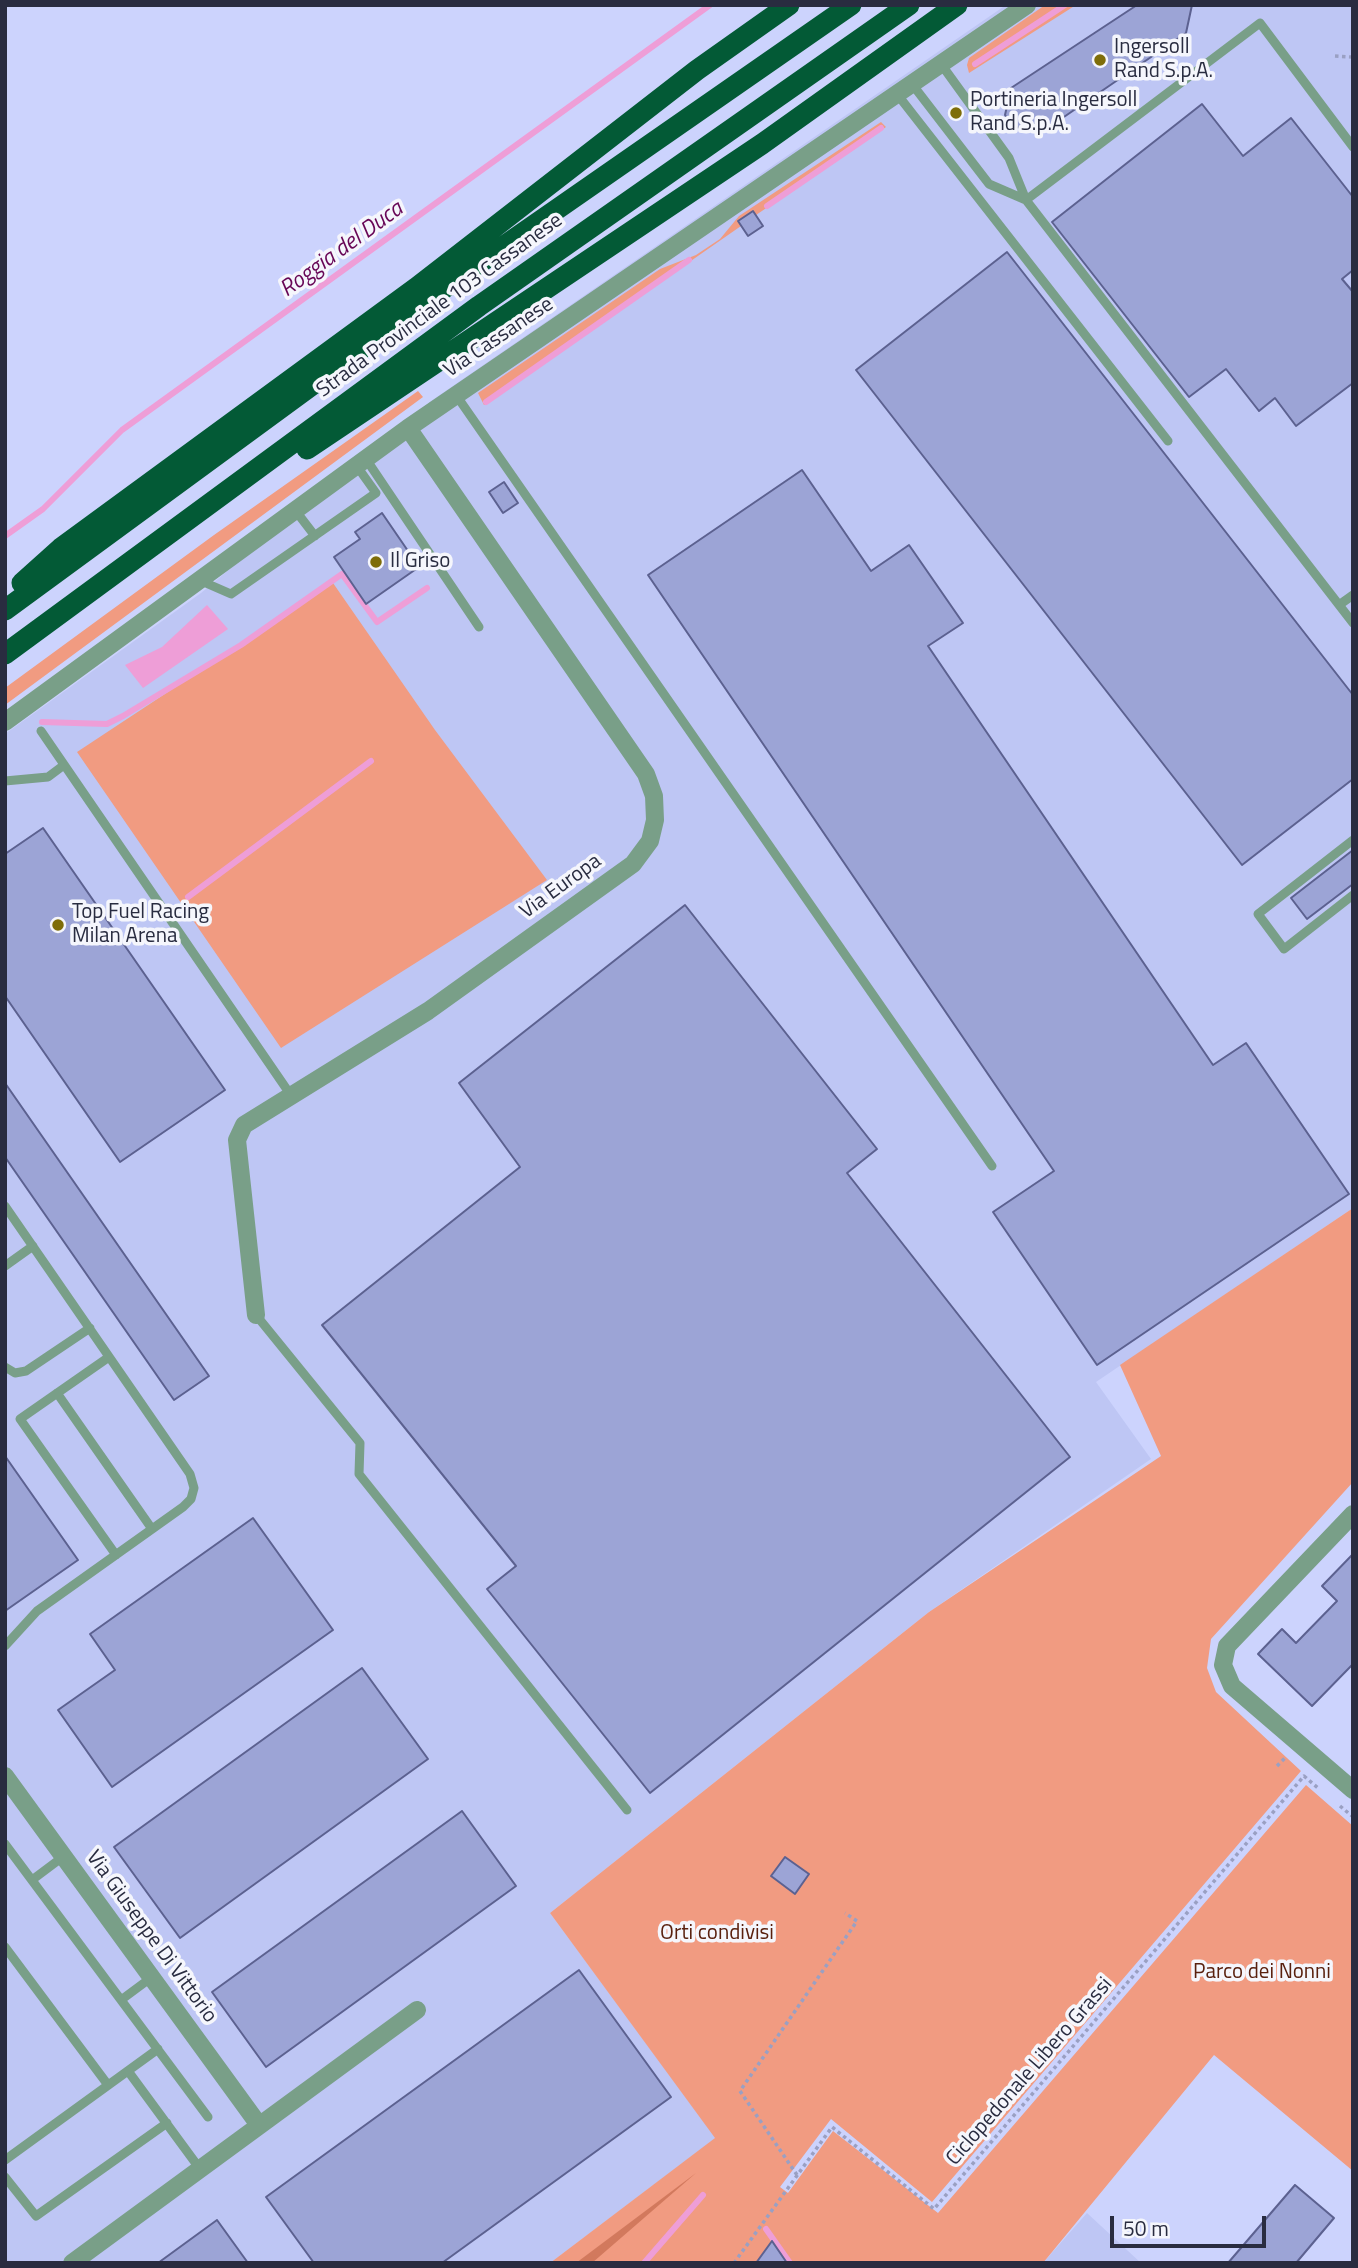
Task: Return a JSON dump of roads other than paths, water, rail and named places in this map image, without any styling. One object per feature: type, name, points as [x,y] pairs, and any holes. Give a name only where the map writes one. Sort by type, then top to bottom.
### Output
[{"type":"highway","points":[[5,598],[61,548],[416,288],[697,70],[789,5]]},
{"type":"highway","name":"Strada Provinciale 103 Cassanese","points":[[5,610],[458,278],[850,5]]},
{"type":"highway","name":"Strada Provinciale 103 Cassanese","points":[[5,654],[479,306],[909,5]]},
{"type":"highway","points":[[114,574],[468,343],[762,145],[957,5]]},
{"type":"street","name":"Via Cassanese","points":[[5,722],[408,428],[1027,5]]},
{"type":"street","name":"Via Europa","points":[[256,1315],[237,1140],[240,1129],[290,1094],[428,1011],[633,864],[650,841],[655,820],[654,796],[644,771],[408,428]]},
{"type":"street","points":[[1353,1514],[1224,1653],[1223,1669],[1229,1683],[1353,1790]]},
{"type":"street","name":"Via Giuseppe Di Vittorio","points":[[5,1776],[260,2124]]},
{"type":"street","points":[[72,2263],[417,2010]]},
{"type":"lane","points":[[1026,200],[1260,23],[1353,147]]},
{"type":"lane","points":[[941,64],[1009,158],[1026,200],[1353,623]]},
{"type":"lane","points":[[912,84],[989,184],[1026,200]]},
{"type":"lane","points":[[897,94],[1168,441]]},
{"type":"lane","points":[[456,395],[992,1166]]},
{"type":"lane","points":[[199,580],[231,594],[376,493],[361,462]]},
{"type":"lane","points":[[361,462],[479,627]]},
{"type":"lane","points":[[295,510],[315,536]]},
{"type":"lane","points":[[1339,605],[1353,595]]},
{"type":"lane","points":[[41,731],[290,1094]]},
{"type":"lane","points":[[5,781],[48,777],[64,765]]},
{"type":"lane","points":[[1353,840],[1258,914],[1284,949],[1353,895]]},
{"type":"lane","points":[[5,1206],[192,1479],[193,1493],[189,1501],[152,1529],[37,1611],[5,1646]]},
{"type":"lane","points":[[5,1266],[33,1247]]},
{"type":"lane","points":[[256,1315],[359,1443],[359,1474],[627,1810]]},
{"type":"lane","points":[[5,1367],[15,1373],[26,1371],[90,1328]]},
{"type":"lane","points":[[109,1357],[20,1419],[116,1555]]},
{"type":"lane","points":[[57,1393],[152,1529]]},
{"type":"lane","points":[[5,1844],[208,2117]]},
{"type":"lane","points":[[32,1880],[64,1856]]},
{"type":"lane","points":[[5,1947],[108,2085]]},
{"type":"lane","points":[[121,2000],[152,1977]]},
{"type":"lane","points":[[5,2160],[158,2049]]},
{"type":"lane","points":[[128,2071],[200,2169]]},
{"type":"lane","points":[[5,2177],[36,2216],[167,2123]]},
{"type":"waterway","name":"Roggia del Duca","points":[[5,536],[43,509],[122,430],[710,5]]},
{"type":"waterway","points":[[975,64],[1065,5]]},
{"type":"waterway","points":[[767,206],[881,128]]},
{"type":"waterway","points":[[486,402],[689,260]]},
{"type":"waterway","points":[[42,722],[107,724],[241,645],[342,574],[377,622],[427,588]]},
{"type":"waterway","points":[[188,897],[371,761]]},
{"type":"waterway","points":[[644,2263],[703,2195]]},
{"type":"waterway","points":[[766,2229],[790,2263]]},
{"type":"place","name":"Ingersoll Rand S.p.A.","points":[[1100,60]]},
{"type":"place","name":"Portineria Ingersoll Rand S.p.A.","points":[[956,113]]},
{"type":"place","name":"Il Griso","points":[[376,562]]},
{"type":"place","name":"Top Fuel Racing Milan Arena","points":[[58,925]]},
{"type":"park label","name":"Orti condivisi","points":[[717,1934]]},
{"type":"park label","name":"Parco dei Nonni","points":[[1262,1973]]}]
